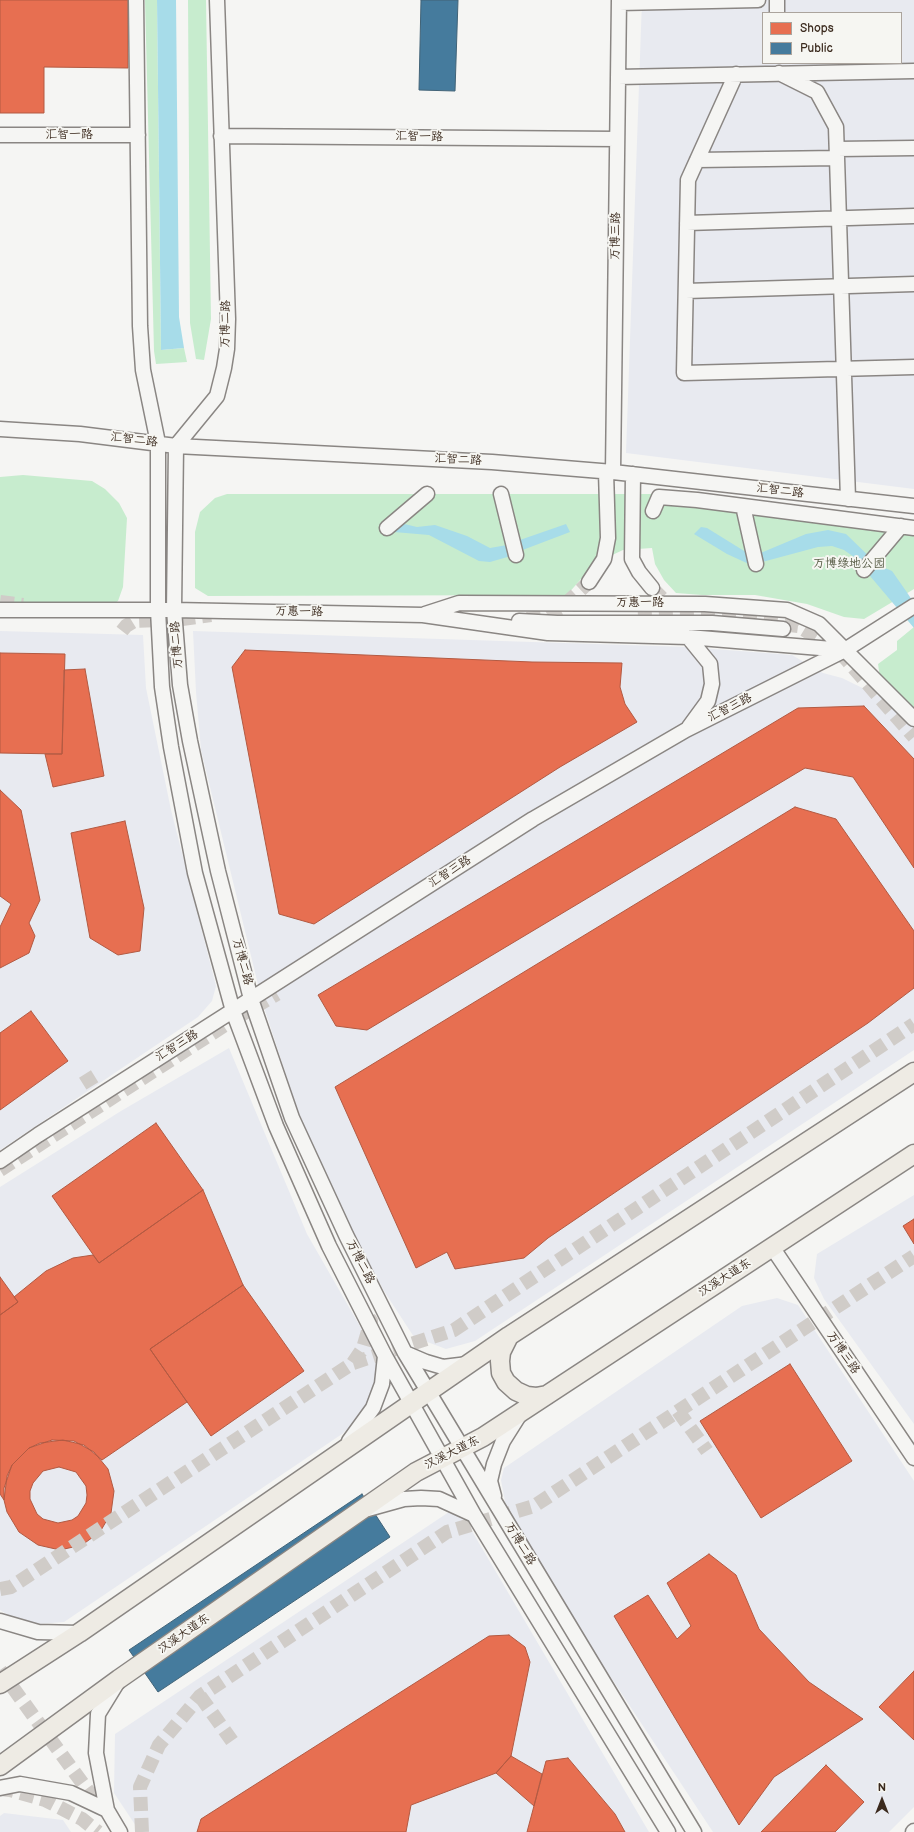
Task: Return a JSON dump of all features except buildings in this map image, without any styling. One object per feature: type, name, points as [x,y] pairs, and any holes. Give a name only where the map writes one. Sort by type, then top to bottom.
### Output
[{"type":"main road","points":[[0,1684],[79,1632],[508,1336],[914,1072]]},
{"type":"main road","name":"汉溪大道东","points":[[0,1766],[119,1679],[416,1472],[483,1437],[521,1413],[914,1154]]},
{"type":"main road","points":[[508,1336],[501,1352],[500,1361],[501,1373],[506,1382],[516,1391],[527,1396],[536,1397],[547,1395]]},
{"type":"street","name":"万博二路","points":[[136,0],[140,326],[143,370],[158,443],[158,610],[162,687],[171,747],[195,873],[233,1011],[276,1126],[329,1246],[385,1356],[441,1459],[474,1515],[668,1832]]},
{"type":"street","name":"万博二路","points":[[217,0],[228,319],[224,368],[217,396],[176,446],[174,610],[180,685],[190,741],[218,871],[251,999],[292,1118],[346,1235],[405,1353],[694,1832]]},
{"type":"street","points":[[619,2],[758,0]]},
{"type":"street","points":[[777,0],[777,12]]},
{"type":"street","name":"万博三路","points":[[589,582],[604,558],[608,538],[618,139],[619,2]]},
{"type":"street","points":[[618,77],[736,74],[779,68],[914,71]]},
{"type":"street","points":[[779,68],[817,92],[836,127],[848,499]]},
{"type":"street","points":[[736,74],[688,180],[684,373],[914,367]]},
{"type":"street","name":"汇智一路","points":[[0,135],[138,135]]},
{"type":"street","name":"汇智一路","points":[[221,136],[618,139]]},
{"type":"street","points":[[697,160],[837,154],[914,148]]},
{"type":"street","points":[[687,223],[914,216]]},
{"type":"street","points":[[686,291],[914,284]]},
{"type":"street","name":"汇智二路","points":[[0,429],[80,434],[176,446],[492,462],[633,474],[914,506]]},
{"type":"street","points":[[633,474],[632,559],[639,572],[652,588]]},
{"type":"street","points":[[387,528],[427,494]]},
{"type":"street","points":[[501,494],[516,554]]},
{"type":"street","points":[[653,511],[658,497],[743,506],[907,527]]},
{"type":"street","points":[[743,506],[755,558]]},
{"type":"street","points":[[864,570],[874,558],[907,527]]},
{"type":"street","name":"万惠一路","points":[[423,615],[459,603],[705,604],[787,610],[819,624],[914,719]]},
{"type":"street","name":"汇智三路","points":[[0,1161],[38,1135],[533,819],[686,730],[844,650],[914,606]]},
{"type":"street","name":"万惠一路","points":[[0,610],[174,610],[423,615],[548,633],[688,637],[844,650]]},
{"type":"street","points":[[423,615],[557,623],[712,623],[783,629]]},
{"type":"street","points":[[686,730],[708,701],[712,684],[710,664],[688,637]]},
{"type":"street","name":"万博三路","points":[[772,1247],[914,1458]]},
{"type":"street","points":[[405,1353],[443,1367],[469,1364]]},
{"type":"street","points":[[341,1451],[362,1426],[374,1408],[382,1384],[385,1356]]},
{"type":"street","points":[[496,1504],[490,1481],[494,1464],[503,1441],[521,1413]]},
{"type":"street","points":[[360,1511],[404,1500],[421,1498],[439,1499],[474,1515]]},
{"type":"street","points":[[0,1621],[38,1632],[79,1632]]},
{"type":"street","points":[[119,1679],[98,1714],[96,1753],[107,1810],[120,1832]]},
{"type":"street","points":[[0,1788],[20,1784],[47,1788],[71,1793],[107,1810]]},
{"type":"shaded area","points":[[642,0],[914,0],[914,489],[626,453]]},
{"type":"shaded area","points":[[0,631],[143,635],[146,688],[171,810],[216,986],[212,1001],[198,1017],[0,1150]]},
{"type":"shaded area","points":[[193,631],[687,647],[792,655],[823,673],[842,678],[891,702],[914,726],[914,1050],[475,1341],[446,1349],[414,1337],[384,1291],[312,1155],[262,1001],[201,750]]},
{"type":"shaded area","points":[[229,1048],[307,1234],[373,1349],[377,1364],[375,1382],[367,1405],[358,1419],[342,1434],[64,1622],[25,1625],[0,1610],[0,1187],[121,1111]]},
{"type":"shaded area","points":[[914,1195],[914,1424],[824,1299],[814,1278],[817,1254]]},
{"type":"shaded area","points":[[777,1298],[798,1305],[914,1481],[914,1807],[889,1832],[713,1832],[509,1523],[501,1480],[504,1468],[742,1306]]},
{"type":"shaded area","points":[[449,1512],[466,1521],[649,1832],[140,1832],[114,1793],[115,1734]]},
{"type":"shaded area","points":[[4,1813],[63,1820],[71,1832],[0,1832],[0,1816]]},
{"type":"green space","points":[[145,0],[157,0],[161,350],[184,348],[187,362],[156,364],[154,351]]},
{"type":"green space","points":[[188,0],[206,0],[211,319],[204,360],[196,359],[190,323]]},
{"type":"green space","points":[[23,475],[92,481],[105,489],[119,503],[127,518],[123,587],[118,601],[109,607],[0,605],[0,477]]},
{"type":"green space","name":"万博绿地公园","points":[[227,494],[695,494],[914,520],[914,589],[864,619],[844,617],[807,604],[755,595],[702,595],[676,593],[664,580],[655,564],[652,548],[623,550],[595,563],[567,595],[208,596],[195,588],[195,532],[200,512],[215,498]]},
{"type":"green space","points":[[914,627],[914,711],[880,678],[878,664],[897,650],[897,641]]},
{"type":"water","points":[[157,0],[176,0],[179,317],[184,348],[161,350]]},
{"type":"water","points":[[400,523],[417,527],[435,525],[467,536],[490,548],[507,545],[511,556],[490,562],[479,561],[429,535],[394,532]]},
{"type":"water","points":[[566,524],[570,532],[520,551],[517,541]]},
{"type":"water","points":[[701,527],[707,528],[749,554],[763,552],[806,534],[828,530],[846,534],[878,565],[892,571],[914,603],[914,628],[854,557],[844,550],[832,546],[818,547],[751,565],[727,554],[694,534]]},
{"type":"tunnel","points":[[527,619],[543,617],[561,608],[589,582]]},
{"type":"tunnel","points":[[652,588],[674,610]]},
{"type":"tunnel","points":[[0,602],[23,605]]},
{"type":"tunnel","points":[[638,617],[706,614],[798,626],[829,645],[845,658],[914,737]]},
{"type":"tunnel","points":[[122,631],[126,626],[134,621],[182,619],[211,615]]},
{"type":"tunnel","points":[[236,1018],[277,994]]},
{"type":"tunnel","points":[[0,1170],[236,1018],[240,1028]]},
{"type":"tunnel","points":[[0,1589],[11,1587],[353,1363],[454,1330],[914,1024]]},
{"type":"tunnel","points":[[85,1074],[103,1103]]},
{"type":"tunnel","points":[[142,1832],[140,1787],[159,1745],[200,1696],[447,1532],[534,1506],[914,1256]]},
{"type":"tunnel","points":[[353,1363],[363,1348],[371,1321],[369,1318]]},
{"type":"tunnel","points":[[678,1411],[707,1451]]},
{"type":"tunnel","points":[[0,1670],[102,1810]]},
{"type":"tunnel","points":[[200,1696],[232,1741]]},
{"type":"tunnel","points":[[0,1789],[10,1790],[45,1800],[82,1819],[98,1832]]}]
